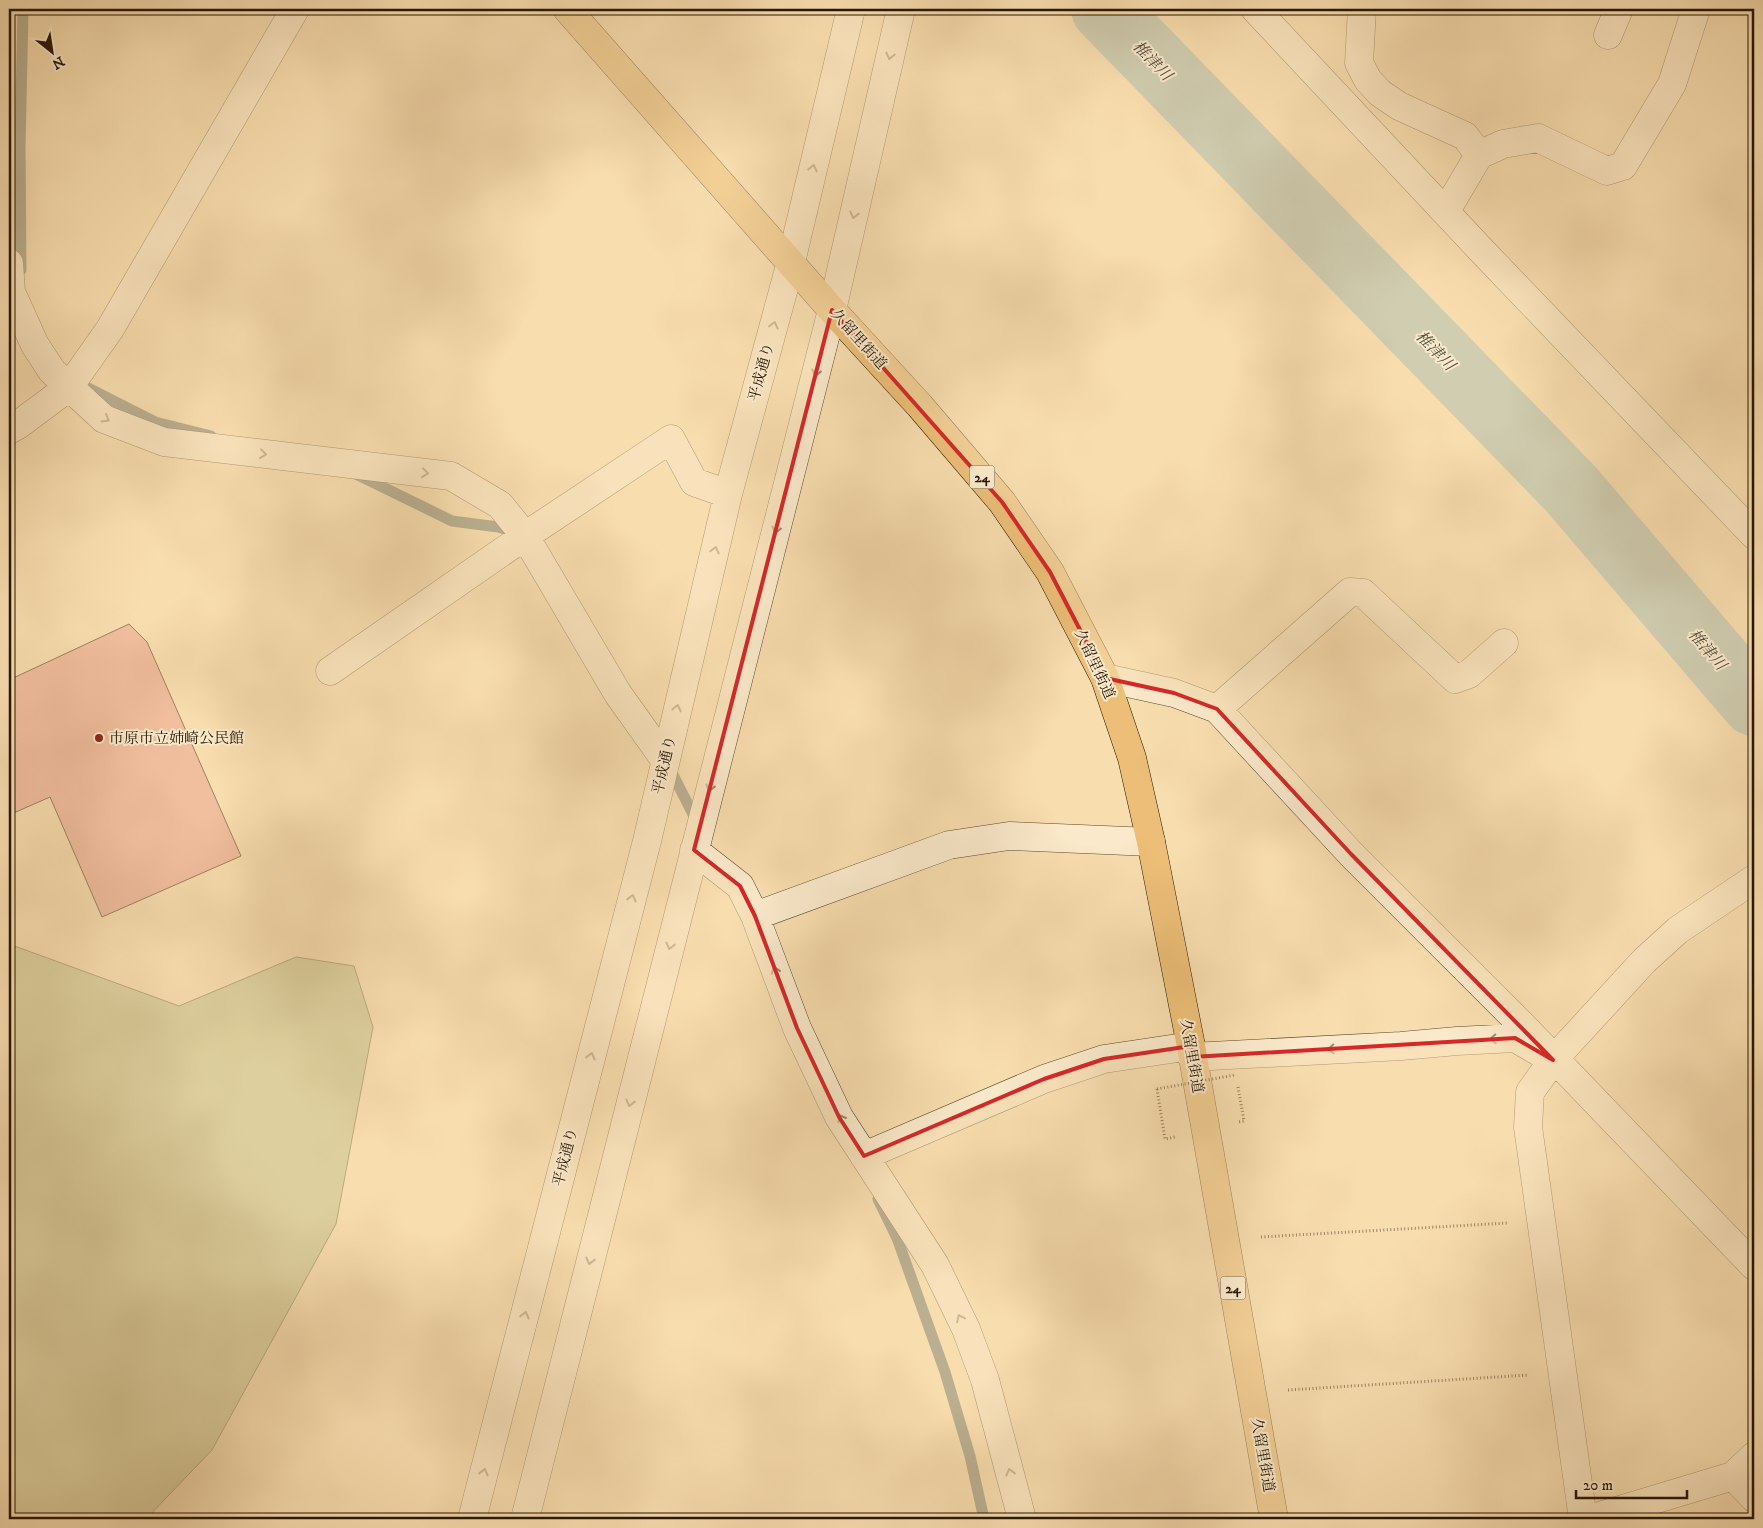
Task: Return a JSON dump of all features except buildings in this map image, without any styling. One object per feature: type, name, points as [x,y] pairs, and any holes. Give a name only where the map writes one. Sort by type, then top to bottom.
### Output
[{"type":"main road","name":"久留里街道","points":[[567,9],[832,310],[920,406],[1002,502],[1050,572],[1106,678],[1132,758],[1151,842],[1191,1051],[1274,1519]]},
{"type":"street","points":[[9,430],[69,387],[110,329],[295,9]]},
{"type":"street","name":"平成通り","points":[[472,1519],[647,841],[728,494],[791,262],[851,9]]},
{"type":"street","points":[[525,1519],[832,310],[901,9]]},
{"type":"street","points":[[1255,9],[1496,266],[1754,535]]},
{"type":"street","points":[[1362,9],[1359,63],[1368,80],[1380,93],[1399,106],[1465,136],[1479,155]]},
{"type":"street","points":[[1608,35],[1619,9]]},
{"type":"street","points":[[1446,211],[1479,155],[1503,144],[1538,138],[1607,171],[1623,166],[1672,84],[1696,9]]},
{"type":"street","points":[[9,264],[10,292],[35,345],[52,371],[104,419],[164,442],[451,476],[500,505],[525,536],[618,694],[665,760]]},
{"type":"street","points":[[330,671],[525,536],[671,439],[694,482],[728,494]]},
{"type":"street","points":[[1217,709],[1350,592],[1363,593],[1455,679],[1469,674],[1504,643]]},
{"type":"street","points":[[1106,678],[1174,693],[1217,709],[1351,854],[1521,1024],[1754,1266]]},
{"type":"street","points":[[756,916],[949,845],[1009,836],[1151,842]]},
{"type":"street","points":[[694,850],[740,886],[756,916],[797,1028],[839,1117],[935,1265],[966,1329],[985,1380],[1022,1519]]},
{"type":"street","points":[[1583,1519],[1528,1126],[1530,1092],[1554,1060],[1644,961],[1678,930],[1754,879]]},
{"type":"street","points":[[864,1156],[1044,1080],[1104,1059],[1191,1051],[1401,1046],[1457,1040],[1515,1038],[1554,1060]]},
{"type":"street","points":[[1590,1519],[1733,1476],[1754,1456]]},
{"type":"street","points":[[1733,1476],[1754,1498]]},
{"type":"path","points":[[1174,1128],[1175,1136],[1165,1139],[1157,1089],[1235,1075]]},
{"type":"path","points":[[1235,1123],[1244,1121],[1237,1084]]},
{"type":"path","points":[[1261,1237],[1541,1221]]},
{"type":"path","points":[[1288,1390],[1562,1373]]},
{"type":"highlighted area","points":[[832,310],[1002,502],[1050,572],[1105,678],[1174,693],[1217,709],[1351,854],[1553,1060],[1515,1038],[1192,1057],[1191,1046],[1104,1059],[1044,1079],[864,1156],[839,1117],[797,1028],[755,916],[740,886],[694,850]]},
{"type":"green space","points":[[9,944],[179,1006],[296,957],[354,966],[373,1027],[336,1224],[212,1450],[146,1519],[9,1519]]},
{"type":"waterway","points":[[21,270],[20,148],[23,9]]},
{"type":"waterway","name":"椎津川","points":[[1104,9],[1571,489],[1754,703]]},
{"type":"waterway","points":[[82,385],[155,422],[211,436]]},
{"type":"waterway","points":[[354,473],[452,521],[498,527],[516,532]]},
{"type":"waterway","points":[[669,767],[697,822]]},
{"type":"waterway","points":[[878,1199],[897,1238],[945,1372],[970,1456],[984,1519]]},
{"type":"place","name":"市原市立姉崎公民館","points":[[99,738]]}]
